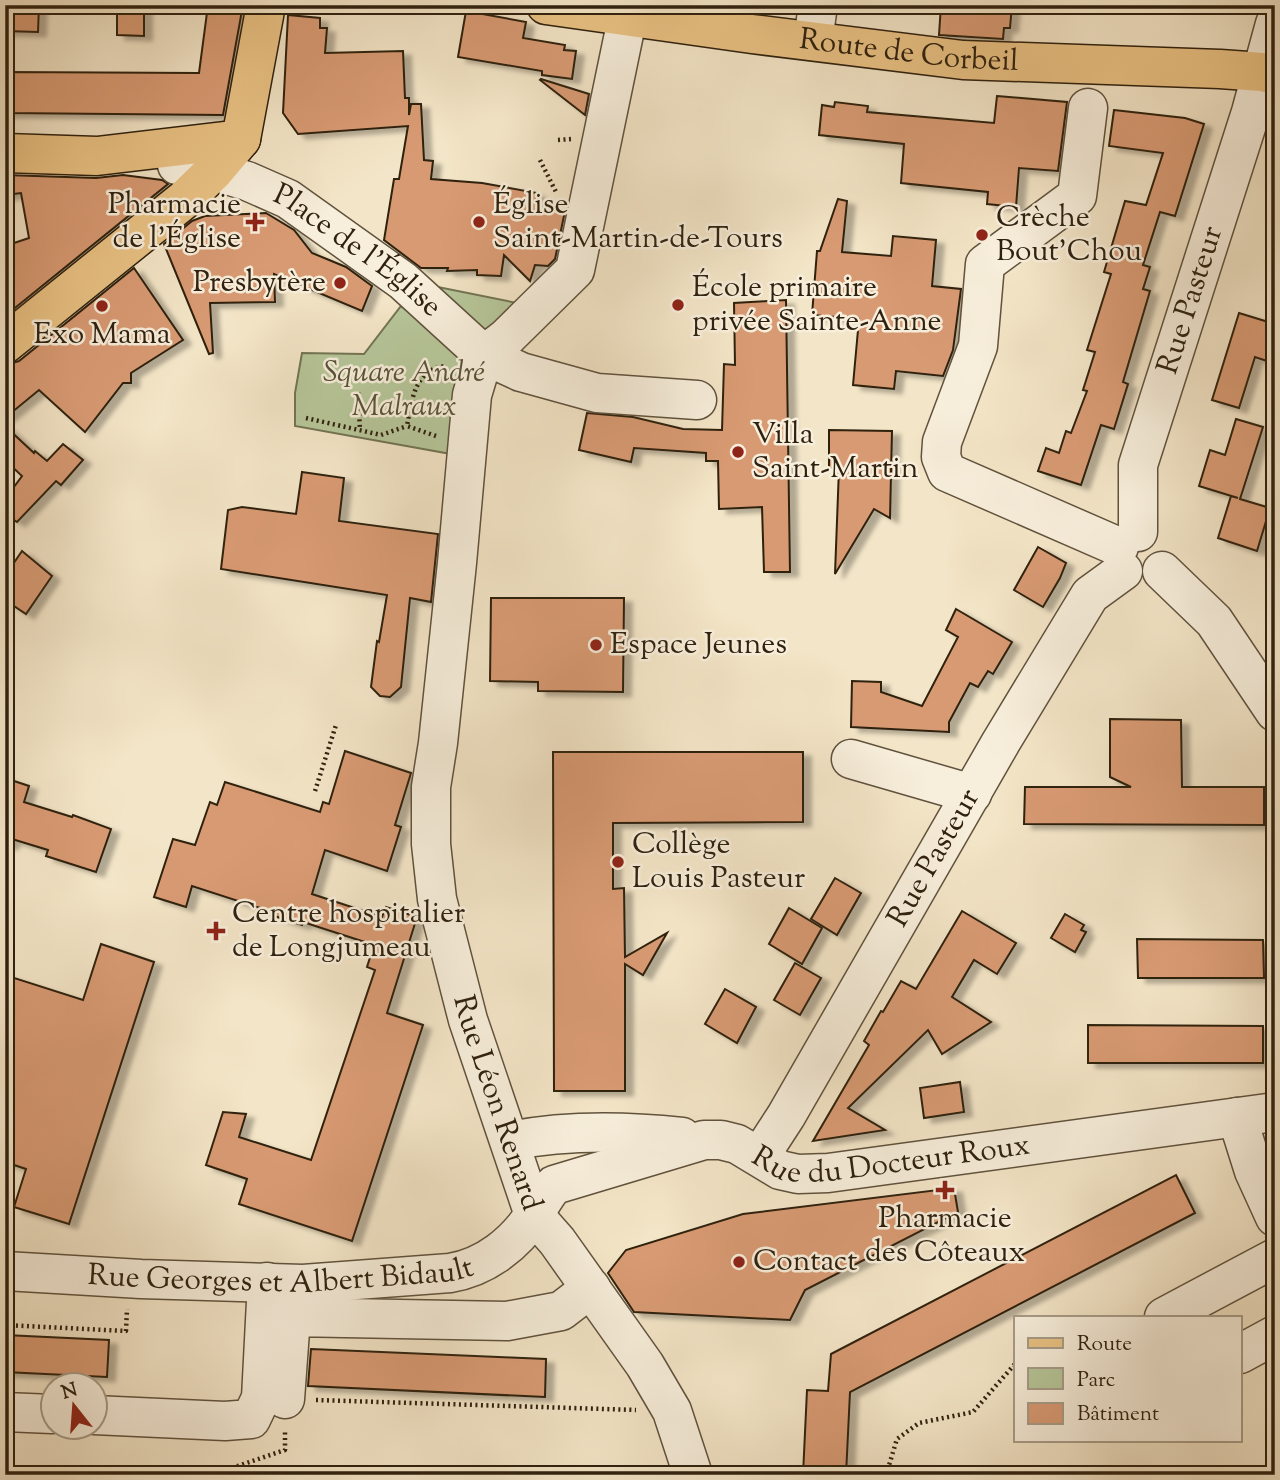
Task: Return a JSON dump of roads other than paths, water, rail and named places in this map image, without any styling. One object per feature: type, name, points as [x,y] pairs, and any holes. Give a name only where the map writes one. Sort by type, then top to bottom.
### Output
[{"type":"main road","points":[[5,344],[181,182],[214,172],[241,139],[266,5]]},
{"type":"main road","name":"Route de Corbeil","points":[[546,5],[816,23],[963,60],[1268,74]]},
{"type":"main road","points":[[5,153],[97,156],[241,139]]},
{"type":"main road","points":[[141,150],[181,182]]},
{"type":"street","points":[[484,355],[506,338],[575,270],[629,11]]},
{"type":"street","name":"Rue Pasteur","points":[[760,1156],[786,1116],[1090,595],[1127,550],[1138,465],[1251,111],[1268,74],[1275,24]]},
{"type":"street","points":[[1088,108],[1077,196],[985,264],[978,346],[942,442],[941,457],[947,471],[1127,550],[1148,532],[1157,536],[1167,552],[1162,571],[1214,621],[1275,712]]},
{"type":"street","name":"Place de l'Église","points":[[214,172],[247,181],[288,199],[402,281],[484,355],[521,372],[597,393],[697,400]]},
{"type":"street","name":"Rue Léon Renard","points":[[484,355],[471,395],[456,577],[431,788],[431,844],[437,899],[468,1020],[534,1215],[557,1241],[645,1365],[672,1412],[693,1475]]},
{"type":"street","points":[[851,760],[972,794]]},
{"type":"street","points":[[1264,1117],[1254,1171],[1275,1217]]},
{"type":"street","name":"Rue du Docteur Roux","points":[[534,1215],[554,1185],[704,1140],[737,1144],[780,1170],[798,1174],[828,1173],[1264,1117]]},
{"type":"street","points":[[510,1141],[538,1135],[605,1133],[650,1133],[704,1140]]},
{"type":"street","name":"Rue Georges et Albert Bidault","points":[[5,1272],[303,1284],[468,1270],[508,1246],[534,1215]]},
{"type":"street","points":[[1166,1316],[1275,1258]]},
{"type":"street","points":[[108,1416],[225,1421],[251,1419],[261,1398],[267,1282]]},
{"type":"street","points":[[285,1399],[292,1317],[507,1321],[561,1311],[591,1288]]},
{"type":"street","points":[[5,1412],[38,1413]]},
{"type":"place","name":"Pharmacie de l'Église","points":[[255,222]]},
{"type":"place","name":"Église Saint-Martin-de-Tours","points":[[479,222]]},
{"type":"place","name":"Crèche Bout'Chou","points":[[982,235]]},
{"type":"place","name":"Presbytère","points":[[340,283]]},
{"type":"place","name":"École primaire privée Sainte-Anne","points":[[678,305]]},
{"type":"place","name":"Exo Mama","points":[[102,306]]},
{"type":"place","name":"Villa Saint-Martin","points":[[738,452]]},
{"type":"place","name":"Espace Jeunes","points":[[596,645]]},
{"type":"place","name":"Collège Louis Pasteur","points":[[618,862]]},
{"type":"place","name":"Centre hospitalier de Longjumeau","points":[[216,931]]},
{"type":"place","name":"Pharmacie des Côteaux","points":[[945,1190]]},
{"type":"place","name":"Contact","points":[[739,1262]]},
{"type":"park label","name":"Square André Malraux","points":[[404,390]]}]
